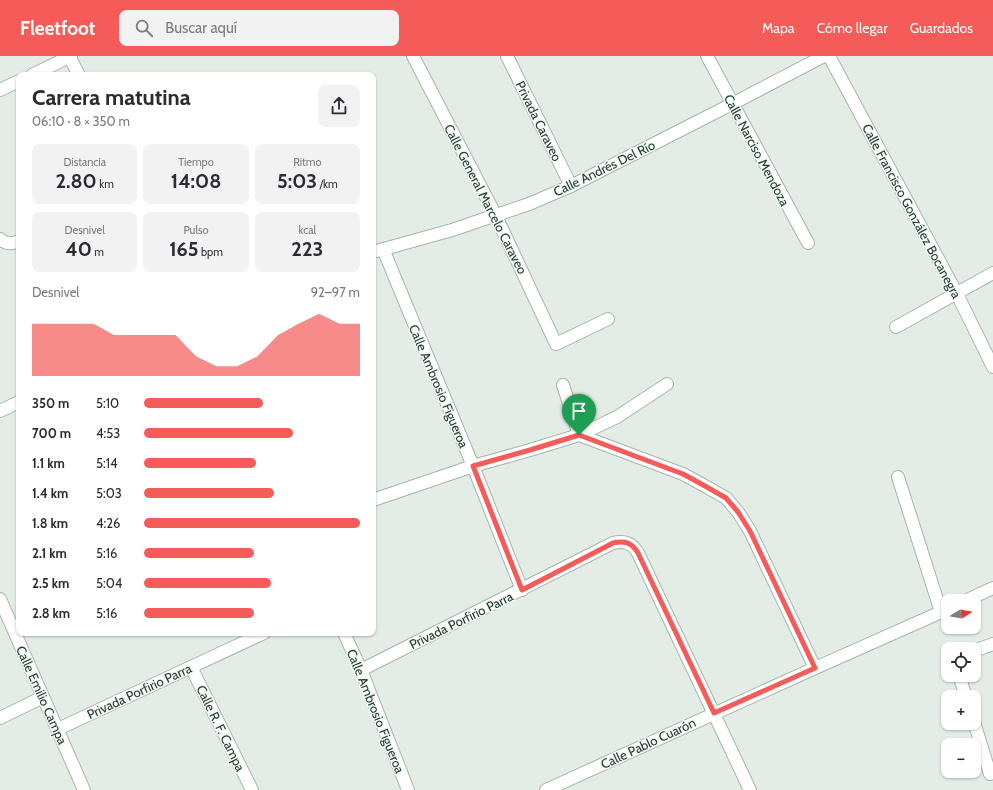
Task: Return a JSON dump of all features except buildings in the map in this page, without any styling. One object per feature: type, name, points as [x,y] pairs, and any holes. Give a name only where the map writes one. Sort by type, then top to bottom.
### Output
[{"type":"street","points":[[38,72],[70,56],[77,72]]},
{"type":"street","name":"Calle General Marcelo Caraveo","points":[[413,56],[496,216],[556,344],[608,319]]},
{"type":"street","name":"Privada Caraveo","points":[[507,56],[570,186]]},
{"type":"street","name":"Calle Narciso Mendoza","points":[[707,56],[808,243]]},
{"type":"street","name":"Calle Andrés Del Río","points":[[378,250],[496,216],[529,204],[570,186],[824,56]]},
{"type":"street","name":"Calle Francisco González Bocanegra","points":[[829,56],[956,292],[993,367]]},
{"type":"street","points":[[0,90],[16,82]]},
{"type":"street","points":[[0,239],[9,244],[16,242]]},
{"type":"street","name":"Calle Ambrosio Figueroa","points":[[378,250],[473,466],[522,590]]},
{"type":"street","points":[[896,327],[956,292],[993,273]]},
{"type":"street","points":[[376,499],[473,466],[579,435],[617,417],[667,384]]},
{"type":"street","points":[[563,385],[579,435]]},
{"type":"street","points":[[0,411],[16,403]]},
{"type":"street","points":[[579,435],[683,474],[726,498],[738,512],[750,531],[815,668]]},
{"type":"street","points":[[898,477],[941,602]]},
{"type":"street","name":"Privada Porfirio Parra","points":[[360,670],[613,543],[621,541],[627,542],[634,547],[638,553],[714,713]]},
{"type":"street","points":[[980,594],[993,588]]},
{"type":"street","name":"Calle Emilio Campa","points":[[1,605],[58,729],[84,790]]},
{"type":"street","name":"Calle Pablo Cuarón","points":[[546,790],[714,713],[941,612]]},
{"type":"street","name":"Privada Porfirio Parra","points":[[58,729],[258,636]]},
{"type":"street","name":"Calle Ambrosio Figueroa","points":[[345,636],[408,790]]},
{"type":"street","points":[[981,648],[993,644]]},
{"type":"street","name":"Calle R. F. Campa","points":[[191,667],[252,790]]},
{"type":"street","points":[[0,718],[43,697]]},
{"type":"street","points":[[714,713],[750,790]]},
{"type":"street","points":[[976,730],[990,774]]},
{"type":"route","points":[[579,435],[683,474],[726,498],[738,512],[750,531],[815,668],[714,713],[638,553],[634,547],[627,542],[621,541],[613,543],[522,590],[473,466],[579,435]]}]
